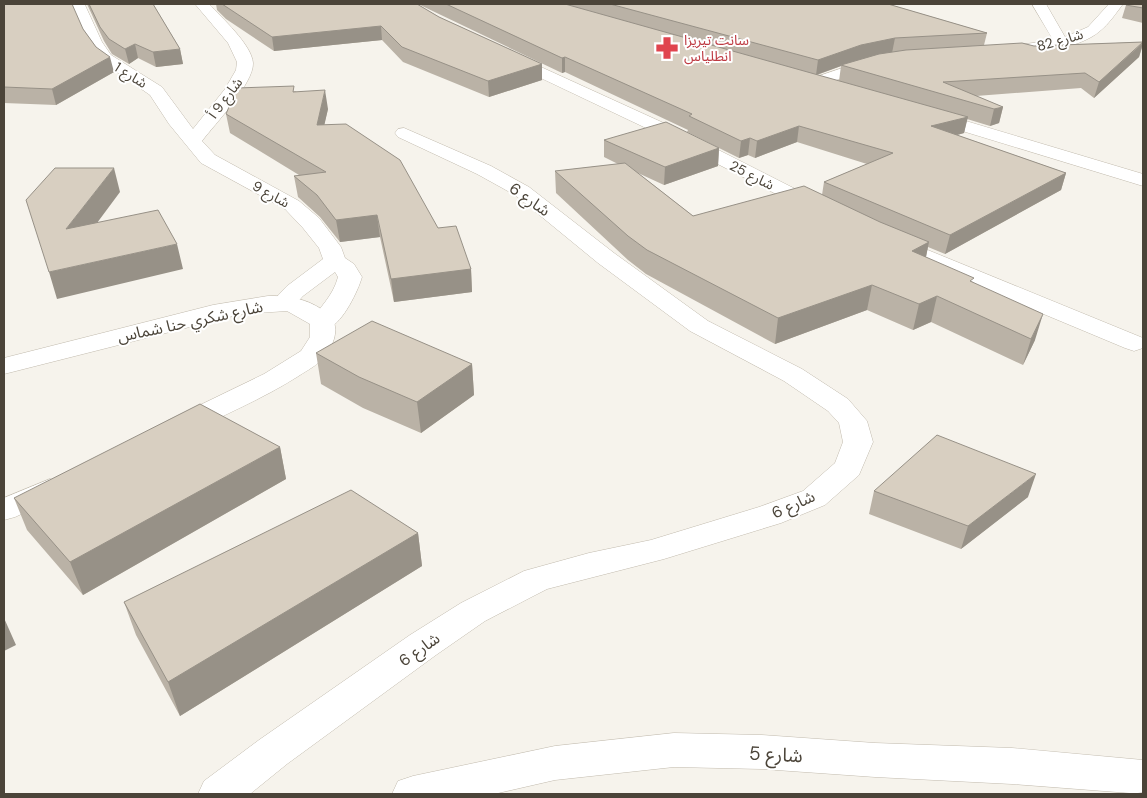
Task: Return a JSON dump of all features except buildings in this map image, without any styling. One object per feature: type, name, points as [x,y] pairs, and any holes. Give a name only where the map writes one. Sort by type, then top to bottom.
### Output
[{"type":"street","name":"شارع 1","points":[[76,4],[80,8],[94,42],[106,58],[156,91],[192,142]]},
{"type":"street","name":"شارع 9 أ","points":[[192,142],[236,87],[244,73],[245,62],[240,50],[202,4]]},
{"type":"street","points":[[1040,4],[1061,42]]},
{"type":"street","name":"شارع 82","points":[[988,52],[1025,49],[1061,42],[1094,29],[1116,4]]},
{"type":"street","name":"شارع 25","points":[[494,50],[673,134],[836,217]]},
{"type":"street","points":[[816,82],[856,68],[889,60]]},
{"type":"street","points":[[798,76],[841,89]]},
{"type":"street","points":[[914,110],[1143,180]]},
{"type":"street","name":"شارع 6","points":[[219,794],[281,746],[423,645],[473,612],[536,580],[589,565],[652,551],[770,514],[814,498],[848,468],[858,442],[853,421],[838,405],[793,375],[699,326],[606,258],[522,191],[484,170],[404,133]]},
{"type":"street","name":"شارع 9","points":[[192,142],[208,159],[292,205],[311,223],[330,247],[335,261],[346,268],[350,277],[348,285],[338,304],[322,322]]},
{"type":"street","points":[[876,235],[1134,343]]},
{"type":"street","points":[[283,303],[295,291],[335,261]]},
{"type":"street","name":"شارع شكري حنا شماس","points":[[4,366],[188,319],[256,305],[283,303],[308,310],[322,322]]},
{"type":"street","points":[[157,437],[273,380],[311,356],[323,337],[322,322]]},
{"type":"street","points":[[4,510],[71,479]]},
{"type":"street","name":"شارع 5","points":[[413,794],[555,763],[674,750],[762,752],[875,760],[1012,766],[1143,778]]},
{"type":"place","name":"سانت تيريزا انطلياس","points":[[667,48]]}]
